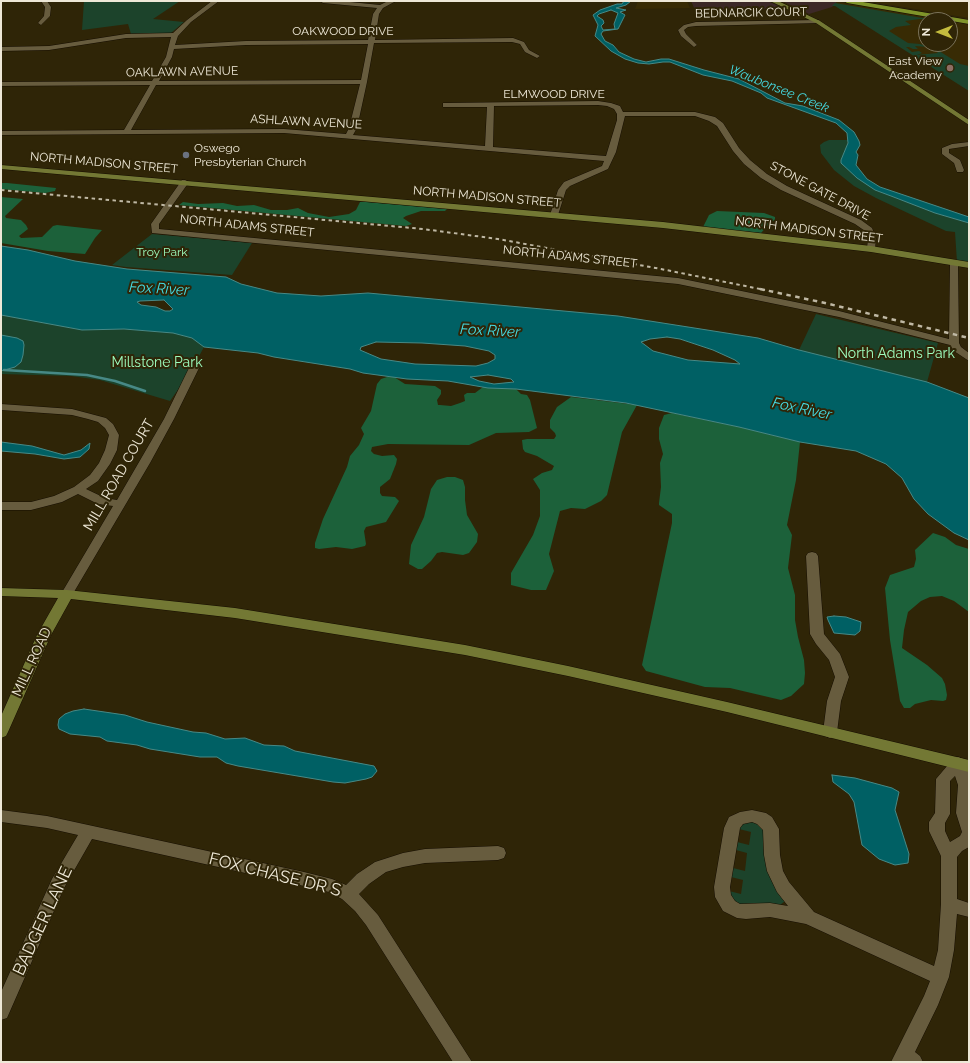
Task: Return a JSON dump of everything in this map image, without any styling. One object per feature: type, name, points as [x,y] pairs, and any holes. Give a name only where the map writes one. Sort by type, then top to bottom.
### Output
[{"type":"main road","points":[[847,1],[969,22]]},
{"type":"street","points":[[41,22],[47,16],[48,7],[44,1]]},
{"type":"street","points":[[127,131],[169,57],[175,35],[189,21],[216,1]]},
{"type":"street","points":[[323,1],[381,7],[393,1]]},
{"type":"street","points":[[773,1],[818,22],[969,123]]},
{"type":"street","points":[[348,136],[353,128],[364,82],[375,18],[381,7]]},
{"type":"street","name":"BEDNARCIK COURT","points":[[694,45],[683,35],[681,30],[686,26],[701,24],[818,22]]},
{"type":"street","points":[[1,49],[43,49],[126,36],[175,35]]},
{"type":"street","name":"OAKWOOD DRIVE","points":[[172,47],[228,43],[513,40],[522,43],[527,51],[537,56]]},
{"type":"street","name":"OAKLAWN AVENUE","points":[[1,84],[364,82]]},
{"type":"street","name":"ELMWOOD DRIVE","points":[[446,105],[604,103],[614,105],[621,114],[621,120],[609,159]]},
{"type":"street","points":[[490,148],[491,105]]},
{"type":"street","name":"STONE GATE DRIVE","points":[[621,114],[695,114],[712,119],[720,125],[736,149],[747,162],[764,176],[784,188],[858,222],[869,230],[872,238],[871,249]]},
{"type":"street","name":"ASHLAWN AVENUE","points":[[1,133],[269,130],[609,159]]},
{"type":"street","points":[[960,170],[957,162],[946,154],[946,148],[969,144]]},
{"type":"street","points":[[554,215],[562,190],[567,184],[605,167],[609,159]]},
{"type":"street","name":"NORTH MADISON STREET","points":[[1,167],[185,182],[699,229],[871,249],[969,265]]},
{"type":"street","name":"NORTH ADAMS STREET","points":[[185,182],[155,224],[155,230],[678,281],[838,314],[954,343]]},
{"type":"street","points":[[954,263],[954,343],[957,349],[969,358]]},
{"type":"street","name":"MILL ROAD COURT","points":[[67,594],[169,419],[194,368]]},
{"type":"street","points":[[1,407],[72,412],[91,416],[102,420],[110,426],[114,435],[111,450],[104,464],[94,478],[78,490],[58,499],[31,506],[1,506]]},
{"type":"street","points":[[78,490],[102,501],[120,504]]},
{"type":"street","points":[[812,556],[817,634],[835,658],[842,676],[834,701],[830,732]]},
{"type":"street","points":[[1,592],[67,594],[242,613],[465,650],[568,671],[963,764]]},
{"type":"street","name":"MILL ROAD","points":[[1,732],[50,623],[67,594]]},
{"type":"street","points":[[950,856],[956,846],[967,840],[969,833],[964,813],[965,785],[963,764]]},
{"type":"street","points":[[906,1060],[932,999],[940,976],[946,950],[950,856],[937,831],[937,822],[942,814],[943,779],[963,764]]},
{"type":"street","name":"FOX CHASE DR S","points":[[1,816],[47,822],[304,879],[332,886],[348,894],[361,906],[372,920],[463,1062]]},
{"type":"street","points":[[808,917],[783,887],[775,871],[772,855],[771,829],[767,822],[761,818],[752,816],[740,818],[734,822],[722,887],[722,897],[729,906],[737,911],[746,912],[770,910],[808,917],[940,976]]},
{"type":"street","name":"BADGER LANE","points":[[1,1012],[58,884],[88,832]]},
{"type":"street","points":[[348,894],[363,879],[382,867],[403,860],[426,856],[498,853]]},
{"type":"street","points":[[949,904],[969,910]]},
{"type":"shaded area","points":[[638,1],[687,1],[690,8],[635,9]]},
{"type":"shaded area","points":[[691,1],[767,1],[786,9],[695,10]]},
{"type":"shaded area","points":[[782,1],[837,2],[832,7],[809,14]]},
{"type":"shaded area","points":[[867,1],[969,1],[969,18],[958,16],[958,12],[933,12]]},
{"type":"shaded area","name":"East View Academy","points":[[837,2],[918,16],[918,52],[958,52],[958,23],[969,25],[969,91],[834,5]]},
{"type":"green space","points":[[84,1],[180,1],[153,19],[184,22],[171,33],[131,34],[128,24],[82,30]]},
{"type":"green space","points":[[835,3],[918,17],[918,19],[905,21],[911,25],[896,27],[889,31],[908,43],[918,44],[918,46],[915,46],[918,49],[906,47],[912,52],[918,51],[922,53],[917,55],[941,52],[960,64],[969,66],[969,91],[835,6],[832,6]]},
{"type":"green space","points":[[829,140],[848,140],[845,154],[841,160],[875,190],[935,213],[969,223],[969,264],[957,262],[955,232],[946,231],[876,198],[854,186],[834,170],[821,153],[820,145]]},
{"type":"green space","points":[[1,183],[56,188],[55,191],[45,193],[1,189]]},
{"type":"green space","points":[[1,197],[23,199],[5,216],[6,218],[21,220],[26,225],[28,229],[19,236],[21,238],[42,237],[53,226],[57,225],[102,230],[85,254],[48,251],[1,243]]},
{"type":"green space","points":[[183,202],[198,204],[223,203],[237,206],[254,205],[271,210],[298,208],[308,213],[329,217],[349,214],[356,210],[360,202],[447,209],[445,211],[421,211],[406,216],[403,218],[412,224],[406,226],[179,205]]},
{"type":"green space","points":[[717,211],[764,213],[775,217],[775,220],[771,222],[761,233],[703,227],[709,215]]},
{"type":"green space","name":"Troy Park","points":[[152,234],[252,243],[232,275],[112,265]]},
{"type":"green space","name":"North Adams Park","points":[[816,314],[938,343],[927,382],[799,350]]},
{"type":"green space","name":"Millstone Park","points":[[1,315],[82,330],[124,329],[173,333],[192,338],[204,347],[191,371],[170,401],[100,380],[71,376],[1,374]]},
{"type":"green space","points":[[394,377],[405,384],[435,386],[441,390],[441,394],[437,400],[438,405],[451,406],[465,401],[464,395],[467,393],[475,393],[483,387],[516,389],[521,394],[527,395],[530,400],[537,428],[529,432],[496,433],[469,445],[388,444],[372,447],[371,451],[374,454],[382,456],[394,455],[397,459],[390,479],[380,487],[380,493],[382,496],[395,497],[399,501],[386,522],[366,527],[364,531],[365,546],[352,549],[336,547],[315,548],[315,543],[323,519],[347,467],[350,456],[359,445],[364,434],[361,428],[371,411],[377,384],[381,379]]},
{"type":"green space","points":[[571,397],[637,405],[622,432],[607,495],[601,501],[585,509],[571,508],[560,511],[549,554],[554,571],[546,590],[531,590],[511,585],[511,573],[533,535],[540,516],[540,490],[533,479],[542,473],[552,470],[554,466],[537,456],[525,452],[523,449],[522,440],[554,439],[556,436],[550,428],[550,420],[557,407]]},
{"type":"green space","points":[[672,413],[800,442],[796,480],[787,525],[792,535],[788,568],[795,595],[795,620],[804,660],[805,673],[804,684],[791,696],[781,700],[730,688],[705,687],[646,671],[642,665],[672,523],[672,514],[659,505],[661,487],[660,463],[663,454],[659,439],[659,428],[664,415]]},
{"type":"green space","points":[[447,477],[455,477],[463,480],[467,515],[478,534],[477,542],[469,553],[463,555],[442,552],[437,553],[422,569],[418,569],[409,564],[411,545],[424,517],[431,489],[437,480]]},
{"type":"green space","points":[[933,533],[945,537],[956,545],[969,549],[969,612],[954,601],[942,596],[930,597],[921,601],[908,612],[902,648],[927,665],[942,678],[947,695],[946,700],[943,701],[931,700],[915,704],[910,708],[904,708],[900,701],[890,640],[885,588],[890,575],[914,567],[916,559],[915,550]]},
{"type":"green space","points":[[753,821],[762,826],[785,901],[780,905],[746,907],[734,902],[729,891],[741,894],[743,880],[731,877],[733,868],[745,871],[747,853],[736,850],[737,842],[749,845],[751,832],[739,829],[743,824]]},
{"type":"water","points":[[624,1],[631,1],[626,5],[616,8],[626,10],[620,12],[625,15],[618,29],[603,31],[601,34],[605,41],[613,45],[619,52],[634,59],[646,62],[669,59],[739,79],[785,103],[803,106],[839,120],[854,132],[859,141],[860,145],[856,152],[858,155],[856,165],[867,179],[880,187],[969,217],[969,223],[935,213],[875,190],[857,178],[841,163],[848,143],[847,133],[836,123],[767,98],[761,93],[732,81],[703,75],[670,62],[649,64],[638,63],[625,59],[611,51],[595,36],[598,25],[593,15],[600,10],[617,4],[622,4]],"holes":[[[611,10],[618,13],[614,24],[615,29],[603,30],[601,26],[604,23],[603,20],[597,16]]]},
{"type":"water","name":"Fox River","points":[[1,246],[28,250],[75,261],[127,269],[226,277],[241,284],[277,293],[321,296],[368,293],[618,316],[758,338],[799,350],[927,382],[969,398],[969,540],[954,533],[928,514],[914,499],[902,478],[886,464],[856,451],[800,442],[739,427],[626,403],[516,389],[488,388],[448,381],[407,379],[363,373],[350,369],[258,353],[204,347],[192,338],[173,333],[124,329],[82,330],[1,315]],"holes":[[[164,300],[173,309],[170,311],[165,311],[156,307],[141,305],[137,302]],[[667,337],[680,339],[713,350],[735,360],[740,364],[688,360],[653,351],[641,342],[650,339]],[[376,342],[465,346],[489,351],[495,355],[495,359],[488,363],[476,366],[415,364],[381,359],[360,350],[361,347]],[[488,375],[511,379],[514,382],[494,384],[479,381],[470,377]]]},
{"type":"water","points":[[1,335],[17,338],[23,341],[24,345],[21,362],[15,367],[1,371]]},
{"type":"water","points":[[1,442],[32,446],[64,455],[81,450],[90,443],[89,449],[80,457],[64,459],[35,454],[1,451]]},
{"type":"water","points":[[827,617],[846,617],[861,622],[860,631],[855,635],[834,633]]},
{"type":"water","points":[[84,709],[125,715],[147,722],[193,732],[206,733],[225,739],[245,738],[264,745],[284,746],[295,751],[374,766],[377,771],[372,777],[366,779],[345,783],[333,782],[238,766],[226,763],[217,757],[200,757],[107,741],[100,737],[70,734],[59,729],[59,719],[65,714]]},
{"type":"water","points":[[832,775],[855,778],[892,788],[899,792],[895,810],[909,854],[908,863],[895,865],[879,859],[862,845],[854,802],[849,794],[833,782]]},
{"type":"waterway","points":[[4,370],[87,375],[115,381],[145,391]]},
{"type":"railway","points":[[1,190],[423,229],[498,239],[765,290]]},
{"type":"railway","points":[[760,289],[825,303],[969,338]]},
{"type":"place","name":"East View Academy","points":[[950,68]]},
{"type":"place","name":"Oswego Presbyterian Church","points":[[186,155]]},
{"type":"water label","name":"Waubonsee Creek","points":[[779,89]]}]
